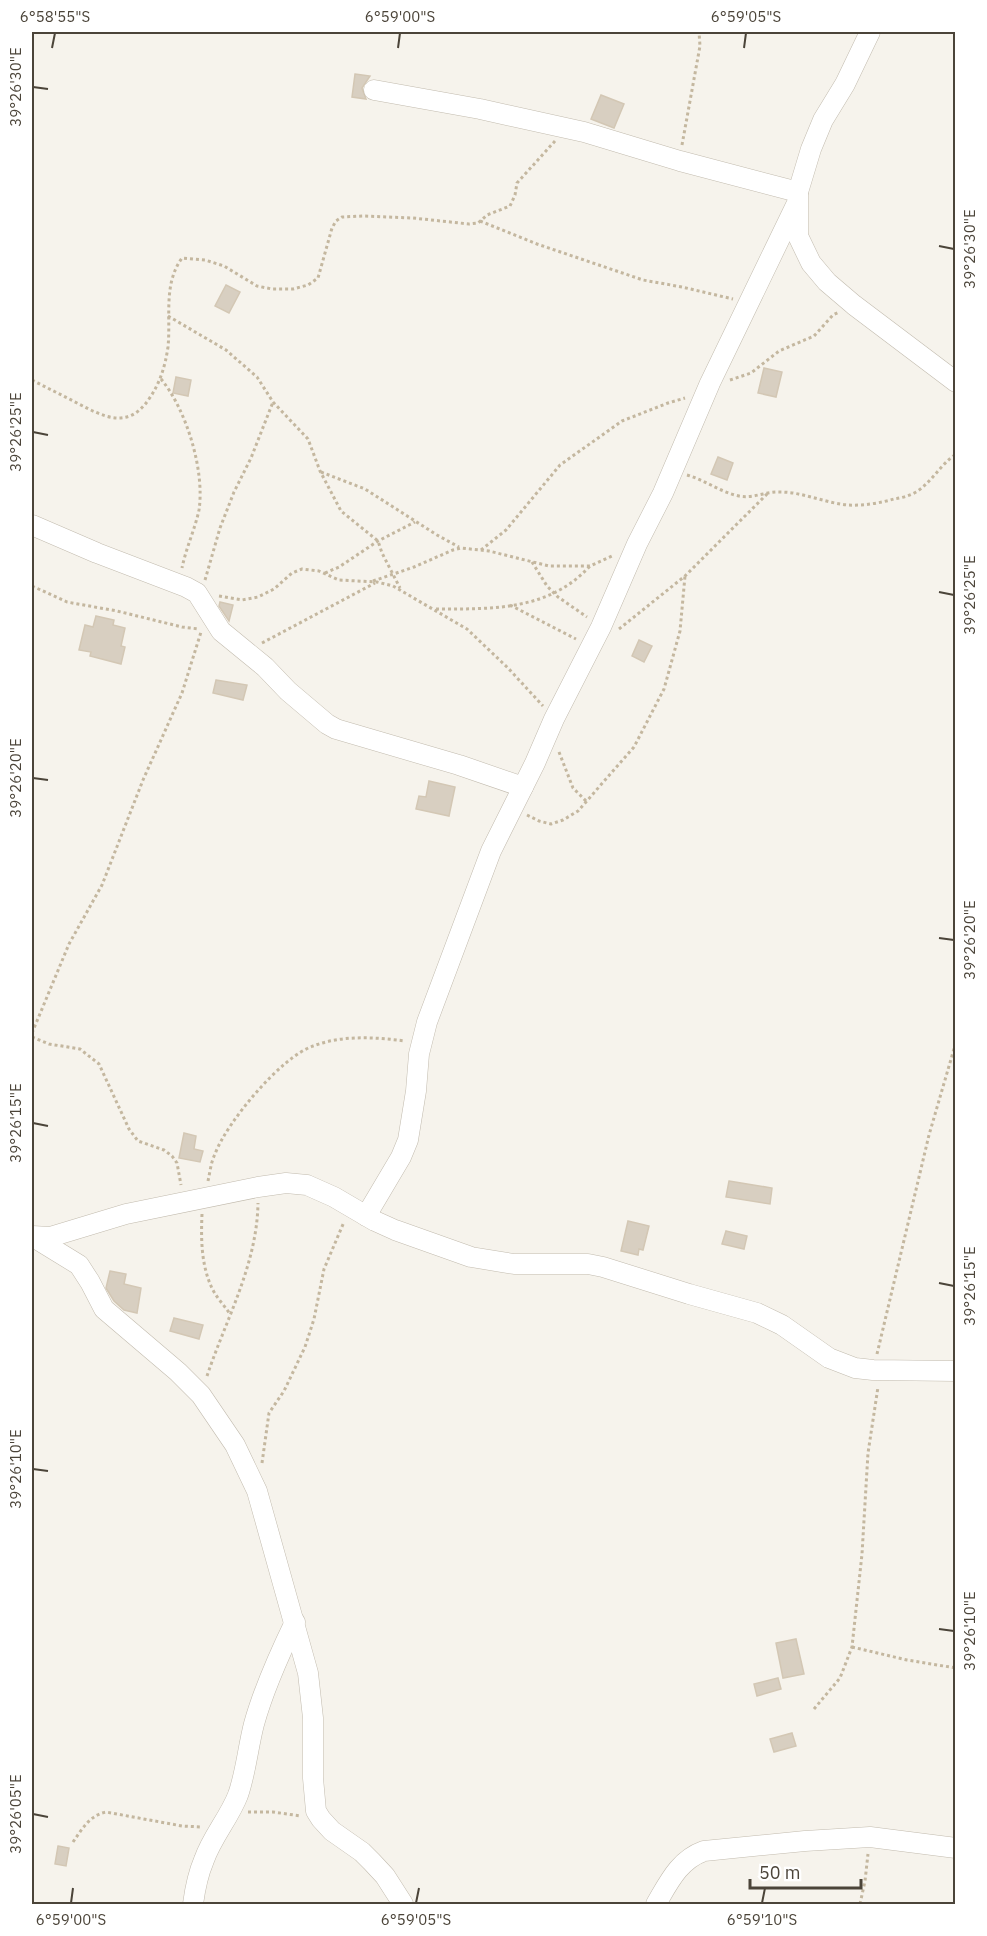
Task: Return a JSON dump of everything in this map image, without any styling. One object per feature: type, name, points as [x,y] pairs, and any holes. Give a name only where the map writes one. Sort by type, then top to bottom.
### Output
[{"type":"street","points":[[359,1212],[401,1157],[408,1140],[421,1044],[427,1022],[477,887],[552,722],[591,645],[609,629],[637,544],[663,493],[707,389],[749,304],[797,197],[811,149],[823,120],[845,84],[870,32]]},
{"type":"street","points":[[374,90],[461,105],[566,128],[797,197]]},
{"type":"street","points":[[797,197],[798,236],[811,263],[827,282],[956,382]]},
{"type":"street","points":[[32,525],[199,593],[221,631],[265,667],[288,691],[327,724],[336,729],[459,765],[518,796]]},
{"type":"street","points":[[33,1237],[50,1237],[126,1214],[258,1187],[286,1183],[307,1185],[395,1230],[471,1257],[514,1264],[588,1264],[757,1313],[782,1325],[829,1358],[855,1368],[877,1371],[956,1371]]},
{"type":"street","points":[[33,1237],[80,1265],[104,1309],[178,1372],[201,1395],[235,1445],[257,1491],[308,1673],[314,1735],[315,1806],[321,1820],[332,1831],[350,1842],[385,1876],[403,1905]]},
{"type":"street","points":[[194,1905],[195,1888],[204,1859],[238,1793],[263,1695],[295,1622]]},
{"type":"street","points":[[656,1905],[672,1877],[692,1856],[704,1851],[870,1837],[956,1848]]},
{"type":"path","points":[[680,161],[700,46],[699,32]]},
{"type":"path","points":[[32,380],[100,415],[116,418],[134,415],[142,409],[161,379],[168,346],[170,286],[173,272],[182,258],[205,260],[224,266],[257,286],[293,289],[308,285],[318,278],[336,221],[342,218],[363,216],[469,224],[480,221],[487,215],[513,203],[517,183],[566,128]]},
{"type":"path","points":[[480,221],[547,248],[643,280],[715,294],[749,304]]},
{"type":"path","points":[[480,550],[506,530],[561,465],[622,421],[752,373],[779,351],[814,336],[833,315],[854,305]]},
{"type":"path","points":[[168,316],[226,350],[257,377],[273,402],[308,439],[320,471],[341,511],[378,541],[400,590]]},
{"type":"path","points":[[161,379],[171,391],[179,407],[198,473],[198,512],[179,584]]},
{"type":"path","points":[[273,402],[220,528],[199,593],[250,600],[266,594],[297,570],[325,573],[339,580],[377,582],[393,586],[467,628],[508,668],[552,722],[566,773],[573,788],[587,802]]},
{"type":"path","points":[[672,470],[694,477],[729,494],[747,497],[768,493],[790,493],[848,505],[884,502],[917,492],[946,460],[956,454]]},
{"type":"path","points":[[320,471],[366,489],[460,548]]},
{"type":"path","points":[[532,562],[547,586],[555,594],[609,629],[685,576],[768,493]]},
{"type":"path","points":[[325,573],[416,521]]},
{"type":"path","points":[[435,609],[479,609],[529,603],[555,594],[568,586],[590,566],[637,544]]},
{"type":"path","points":[[372,582],[460,548],[480,550],[549,566],[590,566]]},
{"type":"path","points":[[518,796],[539,821],[551,824],[563,820],[587,802],[634,747],[664,688],[680,631],[685,576]]},
{"type":"path","points":[[248,653],[268,639],[377,582]]},
{"type":"path","points":[[32,586],[67,602],[201,629],[182,693],[143,780],[102,885],[66,951],[32,1035],[49,1044],[80,1049],[99,1064],[129,1129],[138,1141],[164,1150],[177,1163],[182,1202]]},
{"type":"path","points":[[510,605],[591,645]]},
{"type":"path","points":[[230,1314],[211,1288],[204,1261],[201,1235],[203,1198],[215,1153],[234,1121],[259,1089],[286,1061],[311,1046],[341,1038],[384,1038],[421,1044]]},
{"type":"path","points":[[814,1709],[840,1678],[852,1647],[877,1371],[926,1146],[956,1042]]},
{"type":"path","points":[[201,1395],[245,1279],[252,1254],[258,1218],[258,1187]]},
{"type":"path","points":[[257,1491],[269,1413],[284,1391],[305,1347],[314,1319],[324,1269],[359,1212]]},
{"type":"path","points":[[852,1647],[907,1660],[956,1668]]},
{"type":"path","points":[[73,1842],[92,1817],[106,1812],[182,1826],[201,1827],[251,1812],[273,1812],[321,1820]]},
{"type":"path","points":[[860,1905],[870,1837]]},
{"type":"building","points":[[355,74],[370,76],[362,88],[366,99],[352,97]]},
{"type":"building","points":[[601,95],[624,104],[614,128],[591,119]]},
{"type":"building","points":[[226,285],[240,292],[229,313],[215,306]]},
{"type":"building","points":[[764,368],[782,372],[776,397],[758,393]]},
{"type":"building","points":[[176,377],[191,380],[188,396],[173,393]]},
{"type":"building","points":[[718,457],[733,463],[727,480],[711,474]]},
{"type":"building","points":[[220,602],[233,605],[229,621],[219,606]]},
{"type":"building","points":[[96,616],[114,620],[113,625],[125,628],[121,646],[125,647],[121,664],[90,656],[91,652],[79,650],[85,625],[93,627]]},
{"type":"building","points":[[639,640],[652,646],[644,662],[632,656]]},
{"type":"building","points":[[216,680],[247,685],[243,700],[213,693]]},
{"type":"building","points":[[429,781],[455,787],[449,816],[416,809],[419,796],[426,797]]},
{"type":"building","points":[[184,1133],[196,1136],[194,1149],[203,1151],[200,1162],[179,1158]]},
{"type":"building","points":[[729,1181],[772,1188],[770,1204],[726,1197]]},
{"type":"building","points":[[628,1221],[649,1226],[643,1250],[639,1249],[638,1255],[621,1251]]},
{"type":"building","points":[[726,1231],[747,1236],[744,1249],[722,1244]]},
{"type":"building","points":[[110,1271],[126,1274],[124,1284],[141,1288],[137,1313],[124,1310],[114,1301],[106,1288]]},
{"type":"building","points":[[174,1318],[203,1325],[199,1339],[170,1331]]},
{"type":"building","points":[[796,1639],[804,1674],[783,1678],[776,1643]]},
{"type":"building","points":[[778,1678],[781,1689],[757,1696],[754,1684]]},
{"type":"building","points":[[792,1733],[796,1746],[774,1752],[770,1739]]},
{"type":"building","points":[[58,1846],[69,1848],[66,1866],[55,1864]]}]
